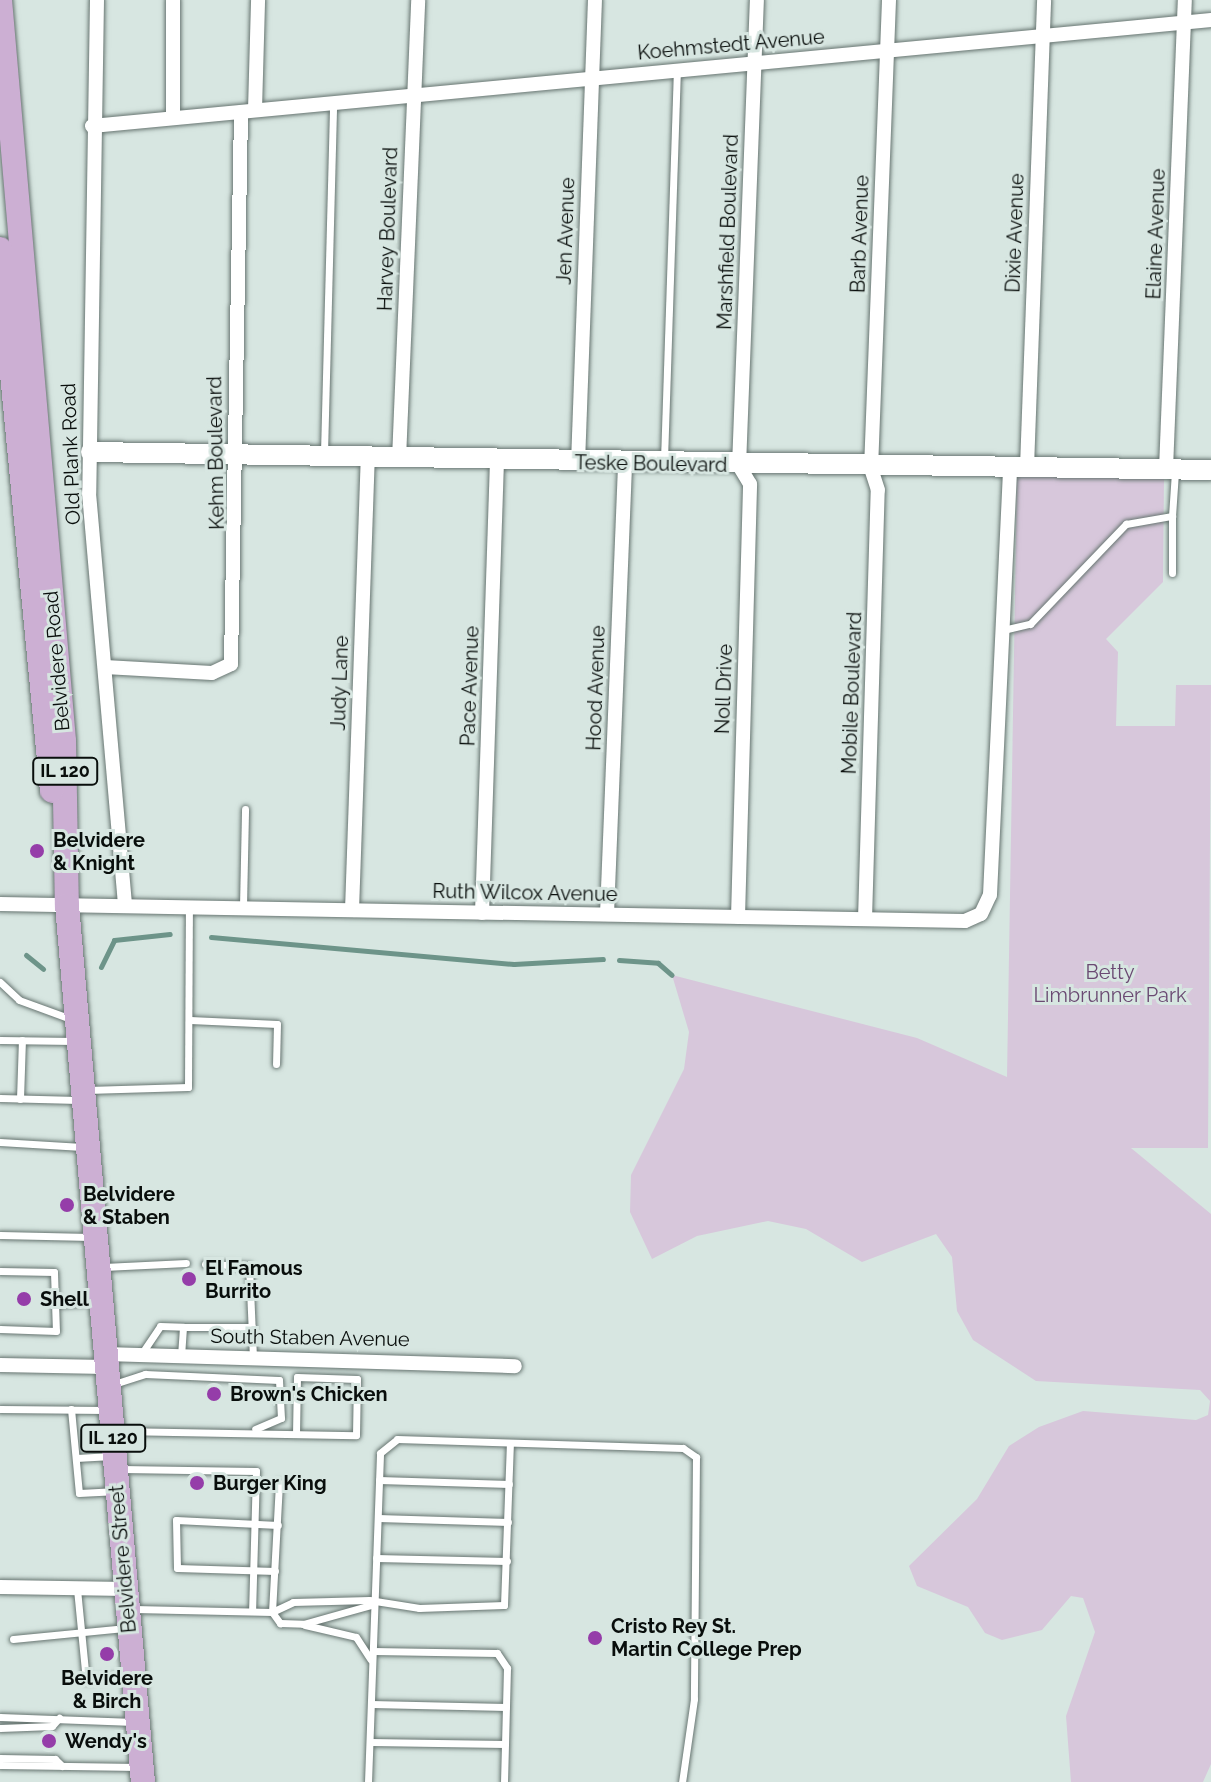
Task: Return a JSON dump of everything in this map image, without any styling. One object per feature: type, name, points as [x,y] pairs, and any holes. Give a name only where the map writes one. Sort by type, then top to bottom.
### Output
[{"type":"main road","name":"Belvidere Road","points":[[0,0],[64,741],[67,905]]},
{"type":"main road","name":"Belvidere Road","points":[[0,249],[67,905]]},
{"type":"main road","name":"Belvidere Street","points":[[67,905],[142,1774]]},
{"type":"street","name":"Old Plank Road","points":[[97,0],[92,126],[91,452],[125,905]]},
{"type":"street","points":[[173,0],[173,117]]},
{"type":"street","name":"Kehm Boulevard","points":[[105,667],[212,673],[231,664],[239,477],[232,455],[248,111],[258,0]]},
{"type":"street","name":"Harvey Boulevard","points":[[399,459],[418,0]]},
{"type":"street","name":"Jen Avenue","points":[[578,463],[595,0]]},
{"type":"street","name":"Marshfield Boulevard","points":[[739,466],[757,0]]},
{"type":"street","name":"Barb Avenue","points":[[871,469],[889,0]]},
{"type":"street","name":"Dixie Avenue","points":[[981,914],[993,867],[1003,630],[1018,467],[1044,0]]},
{"type":"street","name":"Elaine Avenue","points":[[1170,469],[1185,0]]},
{"type":"street","name":"Koehmstedt Avenue","points":[[92,126],[1211,20]]},
{"type":"street","name":"Teske Boulevard","points":[[91,452],[871,469],[1018,467],[1211,470]]},
{"type":"street","name":"Judy Lane","points":[[352,910],[368,458]]},
{"type":"street","name":"Pace Avenue","points":[[482,913],[497,461]]},
{"type":"street","name":"Hood Avenue","points":[[607,914],[625,464]]},
{"type":"street","name":"Noll Drive","points":[[738,917],[750,484],[739,466]]},
{"type":"street","name":"Mobile Boulevard","points":[[865,919],[878,490],[871,469]]},
{"type":"street","name":"Ruth Wilcox Avenue","points":[[0,904],[965,921],[981,914]]},
{"type":"street","name":"South Staben Avenue","points":[[0,1365],[108,1390],[141,1355],[515,1366]]},
{"type":"street","points":[[0,1587],[77,1588],[128,1609]]},
{"type":"lane","points":[[664,465],[677,71]]},
{"type":"lane","points":[[324,457],[333,103]]},
{"type":"lane","points":[[1170,469],[1172,573]]},
{"type":"lane","points":[[1003,630],[1030,624],[1126,524],[1172,516]]},
{"type":"lane","points":[[243,907],[245,809]]},
{"type":"lane","points":[[0,1098],[188,1087],[189,906]]},
{"type":"lane","points":[[1,988],[78,1031]]},
{"type":"lane","points":[[190,1020],[277,1024],[276,1064]]},
{"type":"lane","points":[[0,1040],[22,1040],[78,1031]]},
{"type":"lane","points":[[20,1099],[22,1040]]},
{"type":"lane","points":[[0,1142],[88,1147]]},
{"type":"lane","points":[[0,1235],[95,1237]]},
{"type":"lane","points":[[98,1268],[186,1263]]},
{"type":"lane","points":[[205,1264],[249,1266],[253,1357]]},
{"type":"lane","points":[[0,1271],[54,1272],[56,1331],[0,1329]]},
{"type":"lane","points":[[56,1304],[101,1301]]},
{"type":"lane","points":[[141,1355],[160,1326],[252,1327]]},
{"type":"lane","points":[[181,1356],[183,1327]]},
{"type":"lane","points":[[0,1409],[71,1409],[145,1374],[279,1380],[281,1418],[273,1426],[222,1432]]},
{"type":"lane","points":[[108,1390],[222,1432],[296,1434],[356,1435],[357,1379],[297,1377],[296,1434]]},
{"type":"lane","points":[[71,1409],[79,1493],[115,1472]]},
{"type":"lane","points":[[368,1782],[379,1480],[385,1442],[683,1448],[696,1457],[694,1699],[682,1782]]},
{"type":"lane","points":[[13,1639],[82,1633],[128,1609],[272,1612],[293,1602],[489,1611],[504,1605],[510,1443]]},
{"type":"lane","points":[[76,1458],[115,1472],[250,1467],[258,1477],[252,1610]]},
{"type":"lane","points":[[379,1480],[509,1484]]},
{"type":"lane","points":[[279,1483],[272,1612],[280,1623],[303,1624],[356,1637],[373,1664]]},
{"type":"lane","points":[[378,1518],[508,1522]]},
{"type":"lane","points":[[275,1571],[177,1568],[176,1520],[278,1525]]},
{"type":"lane","points":[[376,1558],[507,1561]]},
{"type":"lane","points":[[77,1588],[86,1680],[133,1675]]},
{"type":"lane","points":[[303,1624],[373,1605]]},
{"type":"lane","points":[[373,1651],[497,1653],[507,1668],[504,1782]]},
{"type":"lane","points":[[371,1704],[506,1707]]},
{"type":"lane","points":[[0,1717],[137,1722]]},
{"type":"lane","points":[[0,1728],[52,1726],[59,1718]]},
{"type":"lane","points":[[370,1742],[505,1744]]},
{"type":"lane","points":[[0,1758],[55,1759],[62,1766]]},
{"type":"lane","points":[[0,1765],[62,1766],[142,1774]]},
{"type":"green space","name":"Betty Limbrunner Park","points":[[1017,473],[1164,478],[1163,582],[1106,639],[1118,652],[1116,726],[1175,726],[1176,685],[1211,685],[1208,1148],[1131,1148],[1211,1214],[1211,1764],[1203,1782],[1071,1782],[1066,1716],[1095,1632],[1083,1598],[1071,1596],[1042,1630],[1002,1640],[985,1633],[968,1607],[917,1586],[909,1566],[977,1499],[1009,1446],[1039,1427],[1083,1411],[1196,1420],[1208,1415],[1210,1401],[1200,1390],[1036,1381],[973,1340],[957,1311],[952,1257],[936,1234],[862,1262],[806,1229],[768,1221],[697,1236],[652,1259],[630,1212],[631,1175],[684,1069],[689,1032],[672,975],[917,1038],[1007,1077]]},
{"type":"waterway","points":[[101,967],[114,940],[170,934]]},
{"type":"waterway","points":[[211,937],[514,964],[603,959]]},
{"type":"waterway","points":[[26,955],[43,969]]},
{"type":"waterway","points":[[619,960],[658,963],[672,975]]},
{"type":"place","name":"Belvidere & Knight","points":[[37,851]]},
{"type":"place","name":"Belvidere & Staben","points":[[67,1205]]},
{"type":"place","name":"El Famous Burrito","points":[[189,1279]]},
{"type":"place","name":"Shell","points":[[24,1299]]},
{"type":"place","name":"Brown's Chicken","points":[[214,1394]]},
{"type":"place","name":"Burger King","points":[[197,1483]]},
{"type":"place","name":"Cristo Rey St. Martin College Prep","points":[[595,1638]]},
{"type":"place","name":"Belvidere & Birch","points":[[107,1654]]},
{"type":"place","name":"Wendy's","points":[[49,1741]]}]
